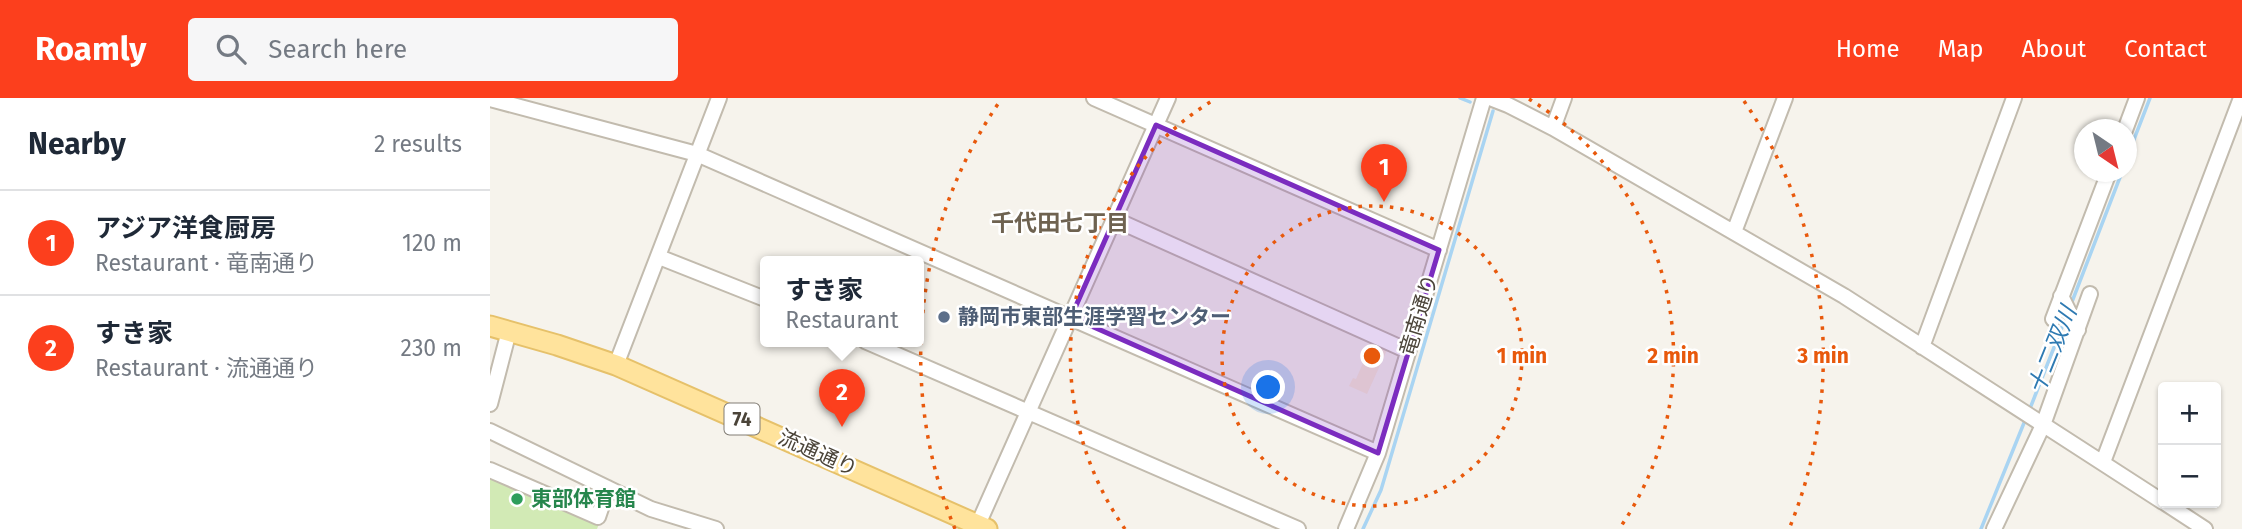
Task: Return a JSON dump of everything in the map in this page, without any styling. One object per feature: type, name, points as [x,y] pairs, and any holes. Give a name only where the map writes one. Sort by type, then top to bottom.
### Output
[{"type":"main road","name":"流通通り","points":[[499,328],[616,365],[980,528]]},
{"type":"street","points":[[616,365],[719,98]]},
{"type":"street","points":[[1094,98],[1439,250]]},
{"type":"street","points":[[980,528],[1168,98]]},
{"type":"street","name":"竜南通り","points":[[1346,529],[1378,453],[1484,98]]},
{"type":"street","points":[[1490,98],[1553,128],[1844,296],[2158,498]]},
{"type":"street","points":[[1553,128],[1564,98]]},
{"type":"street","points":[[1734,232],[1785,98]]},
{"type":"street","points":[[1922,347],[2014,98]]},
{"type":"street","points":[[2129,119],[2137,98]]},
{"type":"street","points":[[2103,462],[2241,98]]},
{"type":"street","points":[[490,99],[697,154],[1378,453]]},
{"type":"street","points":[[2053,319],[2105,182]]},
{"type":"street","points":[[1114,219],[1408,351]]},
{"type":"street","points":[[659,257],[760,297]]},
{"type":"street","points":[[1994,529],[2014,483],[2034,419],[2078,330],[2090,294]]},
{"type":"street","points":[[2061,296],[2078,330]]},
{"type":"street","points":[[490,404],[499,328]]},
{"type":"street","points":[[879,347],[1298,529]]},
{"type":"street","points":[[490,431],[651,509],[716,529]]},
{"type":"street","points":[[490,470],[598,517],[608,488]]},
{"type":"street","points":[[2173,508],[2206,529]]},
{"type":"highlighted area","points":[[1156,125],[1439,250],[1378,453],[1071,317]]},
{"type":"shaded area","points":[[1370,342],[1387,350],[1367,394],[1349,386],[1353,378],[1356,379]]},
{"type":"green space","name":"東部体育館","points":[[490,475],[599,524],[597,529],[490,529]]},
{"type":"waterway","points":[[1460,98],[1470,102]]},
{"type":"waterway","name":"十二双川","points":[[2137,132],[2150,98]]},
{"type":"waterway","points":[[1363,529],[1381,490],[1493,111]]},
{"type":"waterway","name":"十二双川","points":[[2070,307],[2118,182]]},
{"type":"waterway","name":"十二双川","points":[[2029,411],[2066,317]]},
{"type":"waterway","name":"十二双川","points":[[1981,529],[2026,418]]},
{"type":"place","name":"アジア洋食厨房","points":[[1384,202]]},
{"type":"place","name":"静岡市東部生涯学習センター","points":[[944,317]]},
{"type":"place","name":"すき家","points":[[842,427]]},
{"type":"place","name":"東部体育館","points":[[517,499]]},
{"type":"district","name":"千代田七丁目","points":[[1060,223]]}]
